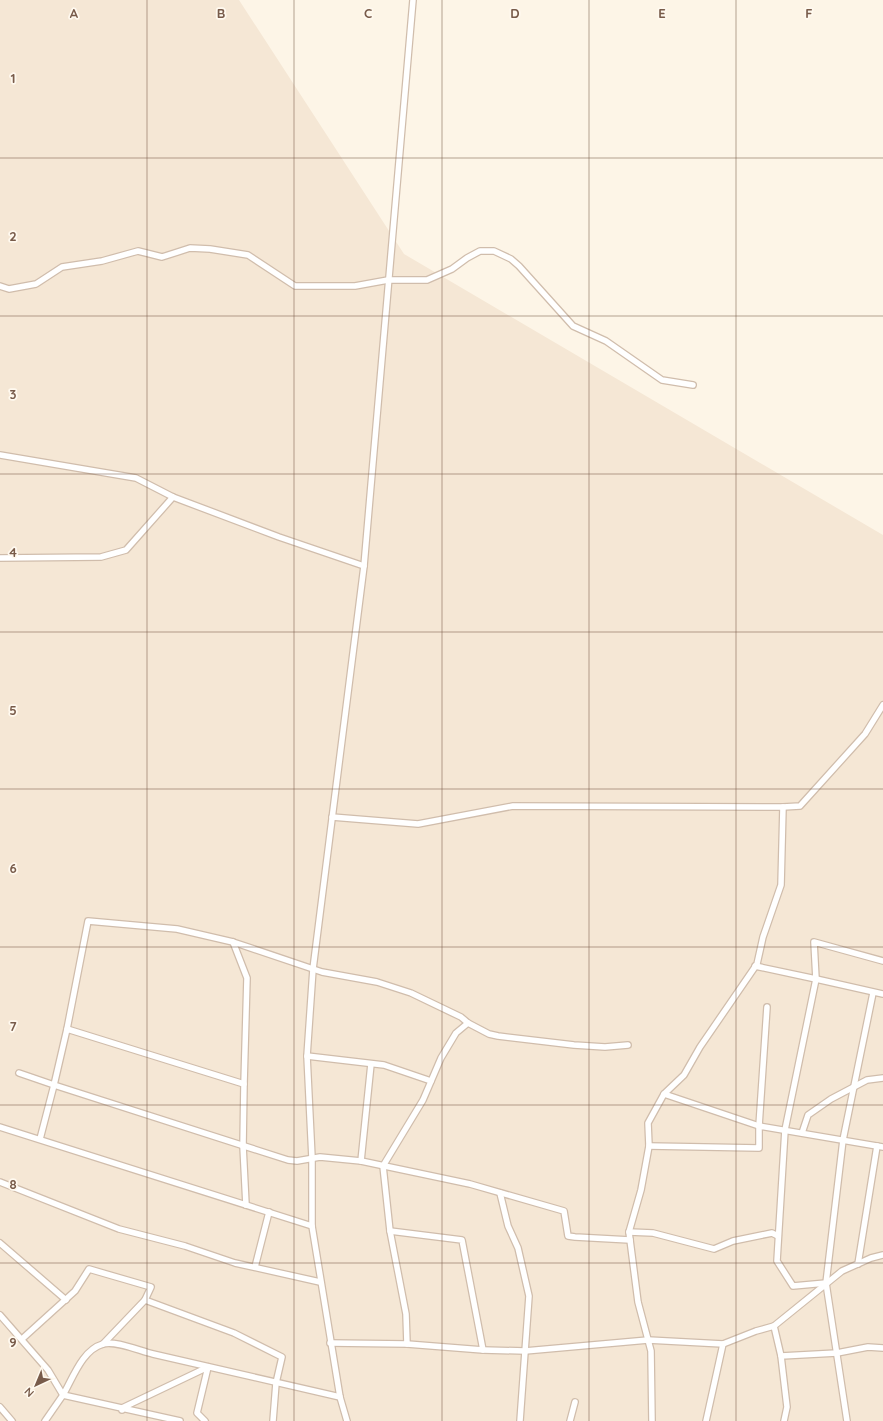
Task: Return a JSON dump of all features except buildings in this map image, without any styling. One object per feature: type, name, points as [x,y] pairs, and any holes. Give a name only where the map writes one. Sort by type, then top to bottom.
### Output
[{"type":"street","points":[[347,1421],[340,1397],[330,1343],[312,1226],[312,1158],[307,1056],[313,969],[364,566],[413,0]]},
{"type":"street","points":[[0,286],[9,289],[36,284],[62,267],[102,261],[138,251],[162,257],[190,248],[210,249],[248,255],[295,286],[355,286],[388,280],[427,280],[452,270],[467,258],[480,251],[494,251],[511,259],[573,326],[606,341],[662,380],[693,385]]},
{"type":"street","points":[[0,455],[136,478],[173,497],[279,538],[364,566]]},
{"type":"street","points":[[0,558],[101,557],[126,550],[173,497]]},
{"type":"street","points":[[332,817],[418,824],[513,806],[800,806],[866,734],[883,705]]},
{"type":"street","points":[[652,1421],[651,1351],[638,1302],[629,1232],[641,1190],[649,1146],[648,1123],[664,1094],[684,1075],[700,1047],[755,966],[763,937],[781,885],[783,807]]},
{"type":"street","points":[[40,1139],[67,1029],[88,921],[177,929],[233,942],[322,972],[377,982],[411,993],[462,1017],[468,1023],[489,1034],[574,1045],[605,1047],[628,1045]]},
{"type":"street","points":[[233,942],[247,978],[243,1146],[246,1205]]},
{"type":"street","points":[[826,1283],[793,1286],[777,1261],[785,1130],[816,979],[814,942],[883,960]]},
{"type":"street","points":[[755,966],[883,994]]},
{"type":"street","points":[[847,1421],[826,1283],[843,1140],[873,992]]},
{"type":"street","points":[[649,1146],[759,1148],[759,1126],[767,1007]]},
{"type":"street","points":[[407,1344],[406,1314],[390,1231],[383,1166],[423,1100],[441,1058],[456,1033],[468,1023]]},
{"type":"street","points":[[67,1029],[244,1084]]},
{"type":"street","points":[[307,1056],[384,1065],[431,1081]]},
{"type":"street","points":[[361,1161],[371,1064]]},
{"type":"street","points":[[19,1073],[288,1160],[297,1161],[320,1157],[361,1161],[470,1184],[564,1211],[568,1236],[630,1240]]},
{"type":"street","points":[[802,1133],[808,1115],[831,1099],[867,1080],[883,1078]]},
{"type":"street","points":[[664,1094],[759,1126],[880,1146],[858,1264]]},
{"type":"street","points":[[0,1127],[312,1226]]},
{"type":"street","points":[[0,1182],[118,1229],[185,1246],[235,1262],[320,1282]]},
{"type":"street","points":[[500,1193],[508,1226],[518,1248],[529,1296],[520,1421]]},
{"type":"street","points":[[255,1267],[269,1212]]},
{"type":"street","points":[[390,1231],[462,1240],[483,1350]]},
{"type":"street","points":[[629,1232],[653,1233],[714,1249],[733,1241],[772,1233],[778,1236]]},
{"type":"street","points":[[0,1243],[66,1300]]},
{"type":"street","points":[[330,1343],[407,1344],[483,1350],[525,1351],[648,1340],[723,1344],[756,1331],[774,1326],[842,1271],[872,1258],[883,1255]]},
{"type":"street","points":[[22,1339],[75,1291],[89,1269],[152,1287],[146,1300],[103,1344]]},
{"type":"street","points":[[146,1300],[234,1333],[282,1357],[276,1383],[273,1421]]},
{"type":"street","points":[[0,1315],[48,1370],[63,1395],[180,1421]]},
{"type":"street","points":[[774,1326],[781,1356],[787,1407],[784,1421]]},
{"type":"street","points":[[45,1421],[63,1395],[83,1359],[92,1349],[111,1342],[208,1367],[340,1397]]},
{"type":"street","points":[[706,1421],[723,1344]]},
{"type":"street","points":[[781,1356],[837,1353],[868,1347],[883,1348]]},
{"type":"street","points":[[122,1409],[208,1367]]},
{"type":"street","points":[[205,1421],[197,1413],[208,1367]]},
{"type":"street","points":[[570,1421],[575,1402]]},
{"type":"street","points":[[0,1407],[12,1421]]},
{"type":"shaded area","points":[[0,0],[239,0],[404,254],[883,535],[883,1421],[0,1421]]}]
